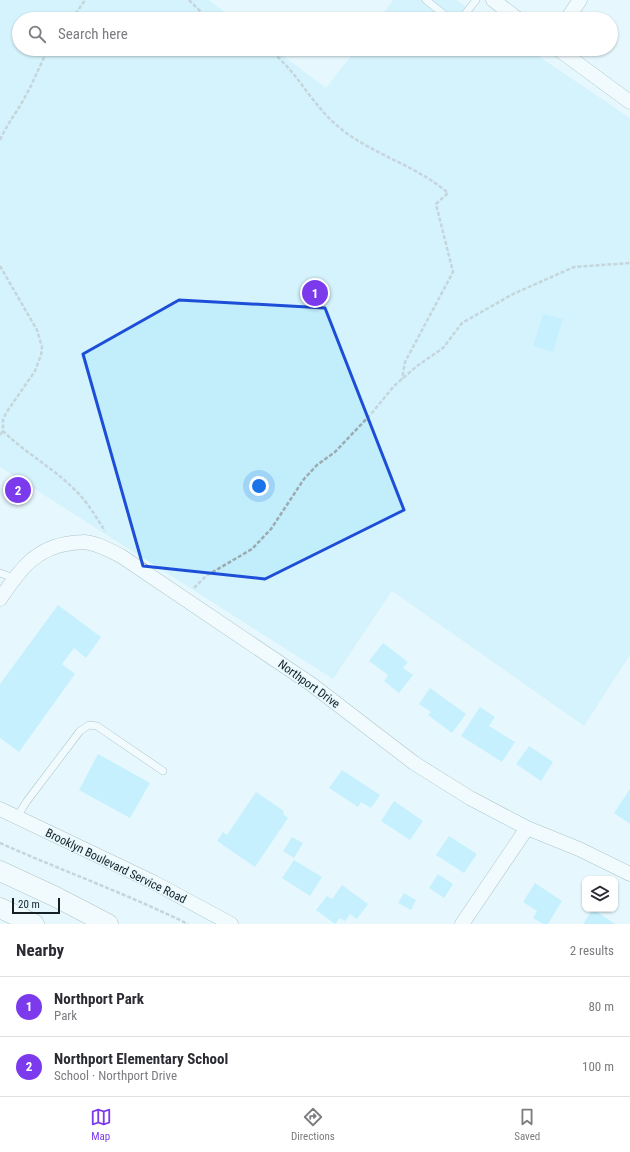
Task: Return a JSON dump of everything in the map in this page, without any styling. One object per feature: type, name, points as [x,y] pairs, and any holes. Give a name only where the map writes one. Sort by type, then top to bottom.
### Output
[{"type":"main road","points":[[0,871],[56,897],[108,924]]},
{"type":"main road","points":[[0,908],[34,924]]},
{"type":"street","points":[[493,0],[509,12]]},
{"type":"street","points":[[572,12],[580,0]]},
{"type":"street","points":[[568,56],[630,102]]},
{"type":"street","name":"Northport Drive","points":[[0,599],[14,578],[28,562],[45,550],[64,544],[84,542],[104,547],[121,556],[311,684],[414,763],[470,798],[527,828],[579,849],[630,874]]},
{"type":"street","name":"Brooklyn Boulevard Service Road","points":[[0,809],[153,882],[231,924]]},
{"type":"street","points":[[462,924],[527,828]]},
{"type":"lane","points":[[426,0],[441,12]]},
{"type":"lane","points":[[467,12],[476,0]]},
{"type":"lane","points":[[0,573],[14,578]]},
{"type":"lane","points":[[17,817],[27,801],[80,732],[89,725],[97,726],[163,771]]},
{"type":"path","points":[[77,12],[85,0]]},
{"type":"path","points":[[189,0],[201,12]]},
{"type":"path","points":[[0,140],[5,128],[35,79],[45,56]]},
{"type":"path","points":[[277,56],[284,61],[321,111],[342,130],[366,146],[429,178],[448,193],[436,204],[452,272],[405,362],[402,380]]},
{"type":"path","points":[[186,600],[194,587],[206,576],[252,549],[271,529],[304,478],[317,465],[335,452],[371,414],[394,386],[417,366],[443,348],[462,323],[513,294],[574,267],[630,263]]},
{"type":"path","points":[[0,266],[38,330],[42,347],[36,371],[6,413],[3,420],[3,431],[0,436]]},
{"type":"path","points":[[3,431],[26,452],[53,471],[76,490],[93,512],[121,556]]},
{"type":"path","points":[[0,843],[51,866],[123,894],[188,924]]},
{"type":"highlighted area","points":[[179,300],[325,308],[404,510],[265,579],[143,566],[83,354]]},
{"type":"shaded area","points":[[0,0],[209,0],[225,12],[12,12],[12,56],[283,56],[326,88],[351,56],[538,56],[630,118],[630,655],[584,726],[392,591],[333,679],[0,467]]},
{"type":"shaded area","points":[[393,0],[456,0],[474,12],[384,12]]},
{"type":"building","points":[[543,314],[563,319],[553,352],[533,346]]},
{"type":"building","points":[[58,605],[101,637],[86,658],[74,648],[62,664],[75,674],[19,752],[0,738],[0,684]]},
{"type":"building","points":[[383,643],[408,662],[403,668],[413,675],[399,693],[384,681],[388,675],[369,661]]},
{"type":"building","points":[[430,688],[466,714],[452,733],[428,715],[431,712],[419,704]]},
{"type":"building","points":[[480,707],[495,717],[489,726],[515,742],[502,762],[461,736]]},
{"type":"building","points":[[529,746],[553,762],[541,781],[516,764]]},
{"type":"building","points":[[98,754],[150,783],[130,818],[79,790]]},
{"type":"building","points":[[342,770],[380,795],[371,808],[361,802],[358,807],[329,788]]},
{"type":"building","points":[[630,789],[630,824],[614,813]]},
{"type":"building","points":[[256,792],[284,811],[283,814],[288,818],[255,867],[217,841],[223,832],[227,835]]},
{"type":"building","points":[[394,801],[423,821],[410,840],[381,821]]},
{"type":"building","points":[[449,836],[477,854],[464,873],[436,855]]},
{"type":"building","points":[[292,837],[303,843],[294,858],[283,851]]},
{"type":"building","points":[[294,860],[322,877],[310,896],[282,878]]},
{"type":"building","points":[[438,874],[453,884],[444,898],[429,888]]},
{"type":"building","points":[[535,883],[562,901],[548,924],[543,924],[533,918],[537,911],[523,902]]},
{"type":"building","points":[[342,885],[368,904],[357,919],[350,914],[345,921],[340,918],[335,924],[316,910],[327,896],[332,899]]},
{"type":"building","points":[[404,893],[416,900],[411,910],[398,903]]},
{"type":"building","points":[[591,912],[597,912],[615,924],[583,924]]},
{"type":"place","name":"Northport Park","points":[[315,293]]},
{"type":"place","name":"Northport Elementary School","points":[[18,490]]}]
